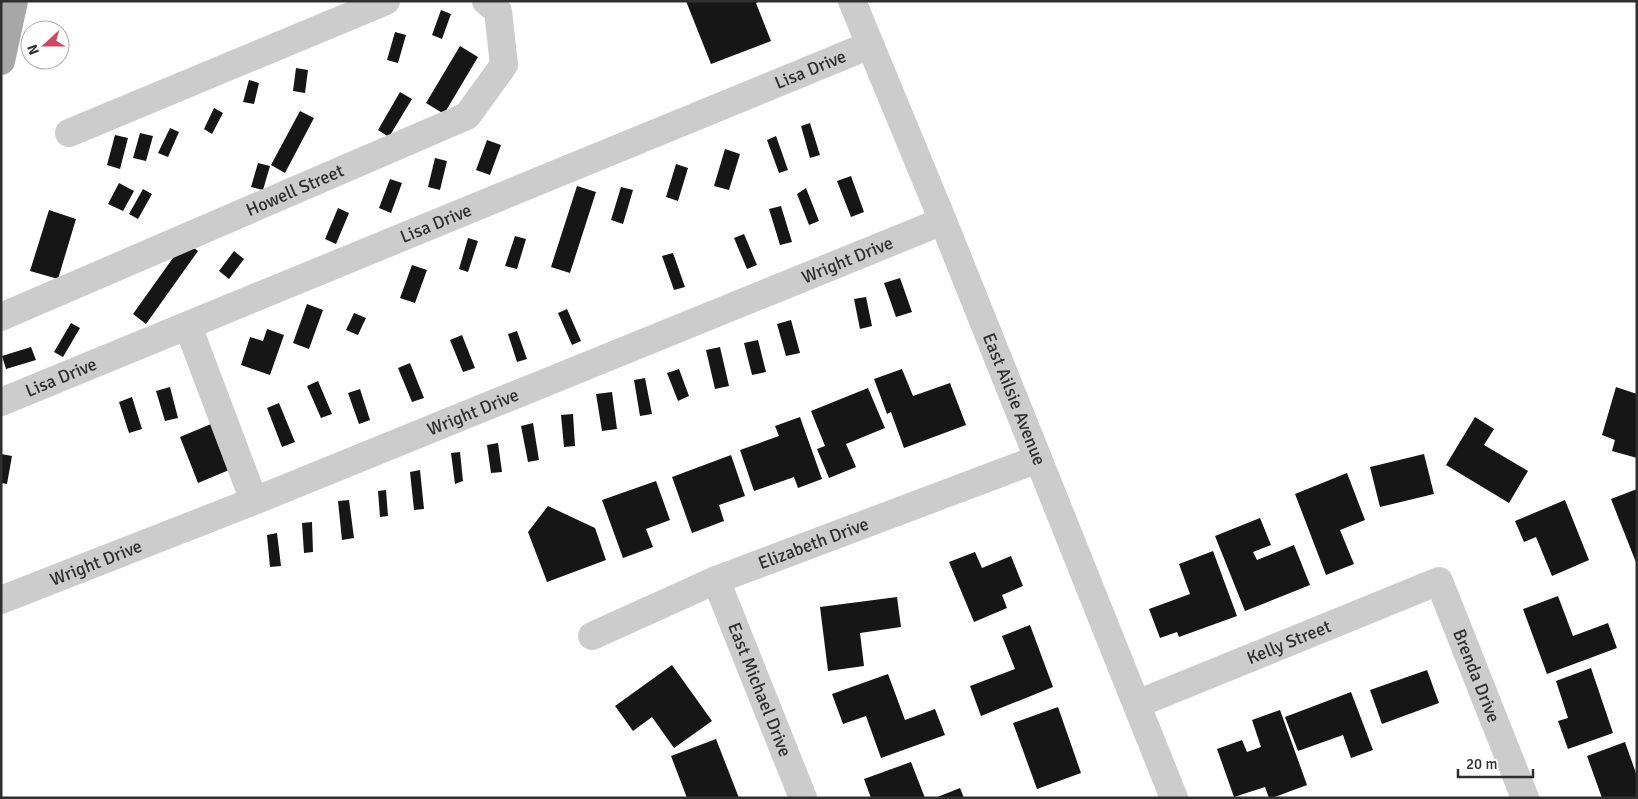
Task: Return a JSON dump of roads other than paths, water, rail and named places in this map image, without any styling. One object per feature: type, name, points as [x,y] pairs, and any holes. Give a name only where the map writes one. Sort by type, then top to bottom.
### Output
[{"type":"main road","points":[[1,61],[14,1]]},
{"type":"street","points":[[69,132],[386,1]]},
{"type":"street","name":"Howell Street","points":[[1,317],[467,116],[504,65],[498,11],[486,1]]},
{"type":"street","name":"East Ailsie Avenue","points":[[852,1],[1174,798]]},
{"type":"street","name":"Lisa Drive","points":[[1,402],[870,45]]},
{"type":"street","name":"Wright Drive","points":[[1,600],[254,501],[942,221]]},
{"type":"street","points":[[188,326],[254,501]]},
{"type":"street","name":"Elizabeth Drive","points":[[592,636],[716,580],[1038,459]]},
{"type":"street","name":"East Michael Drive","points":[[716,580],[802,798]]},
{"type":"street","name":"Kelly Street","points":[[1137,704],[1439,580]]},
{"type":"street","name":"Brenda Drive","points":[[1439,580],[1526,798]]}]
